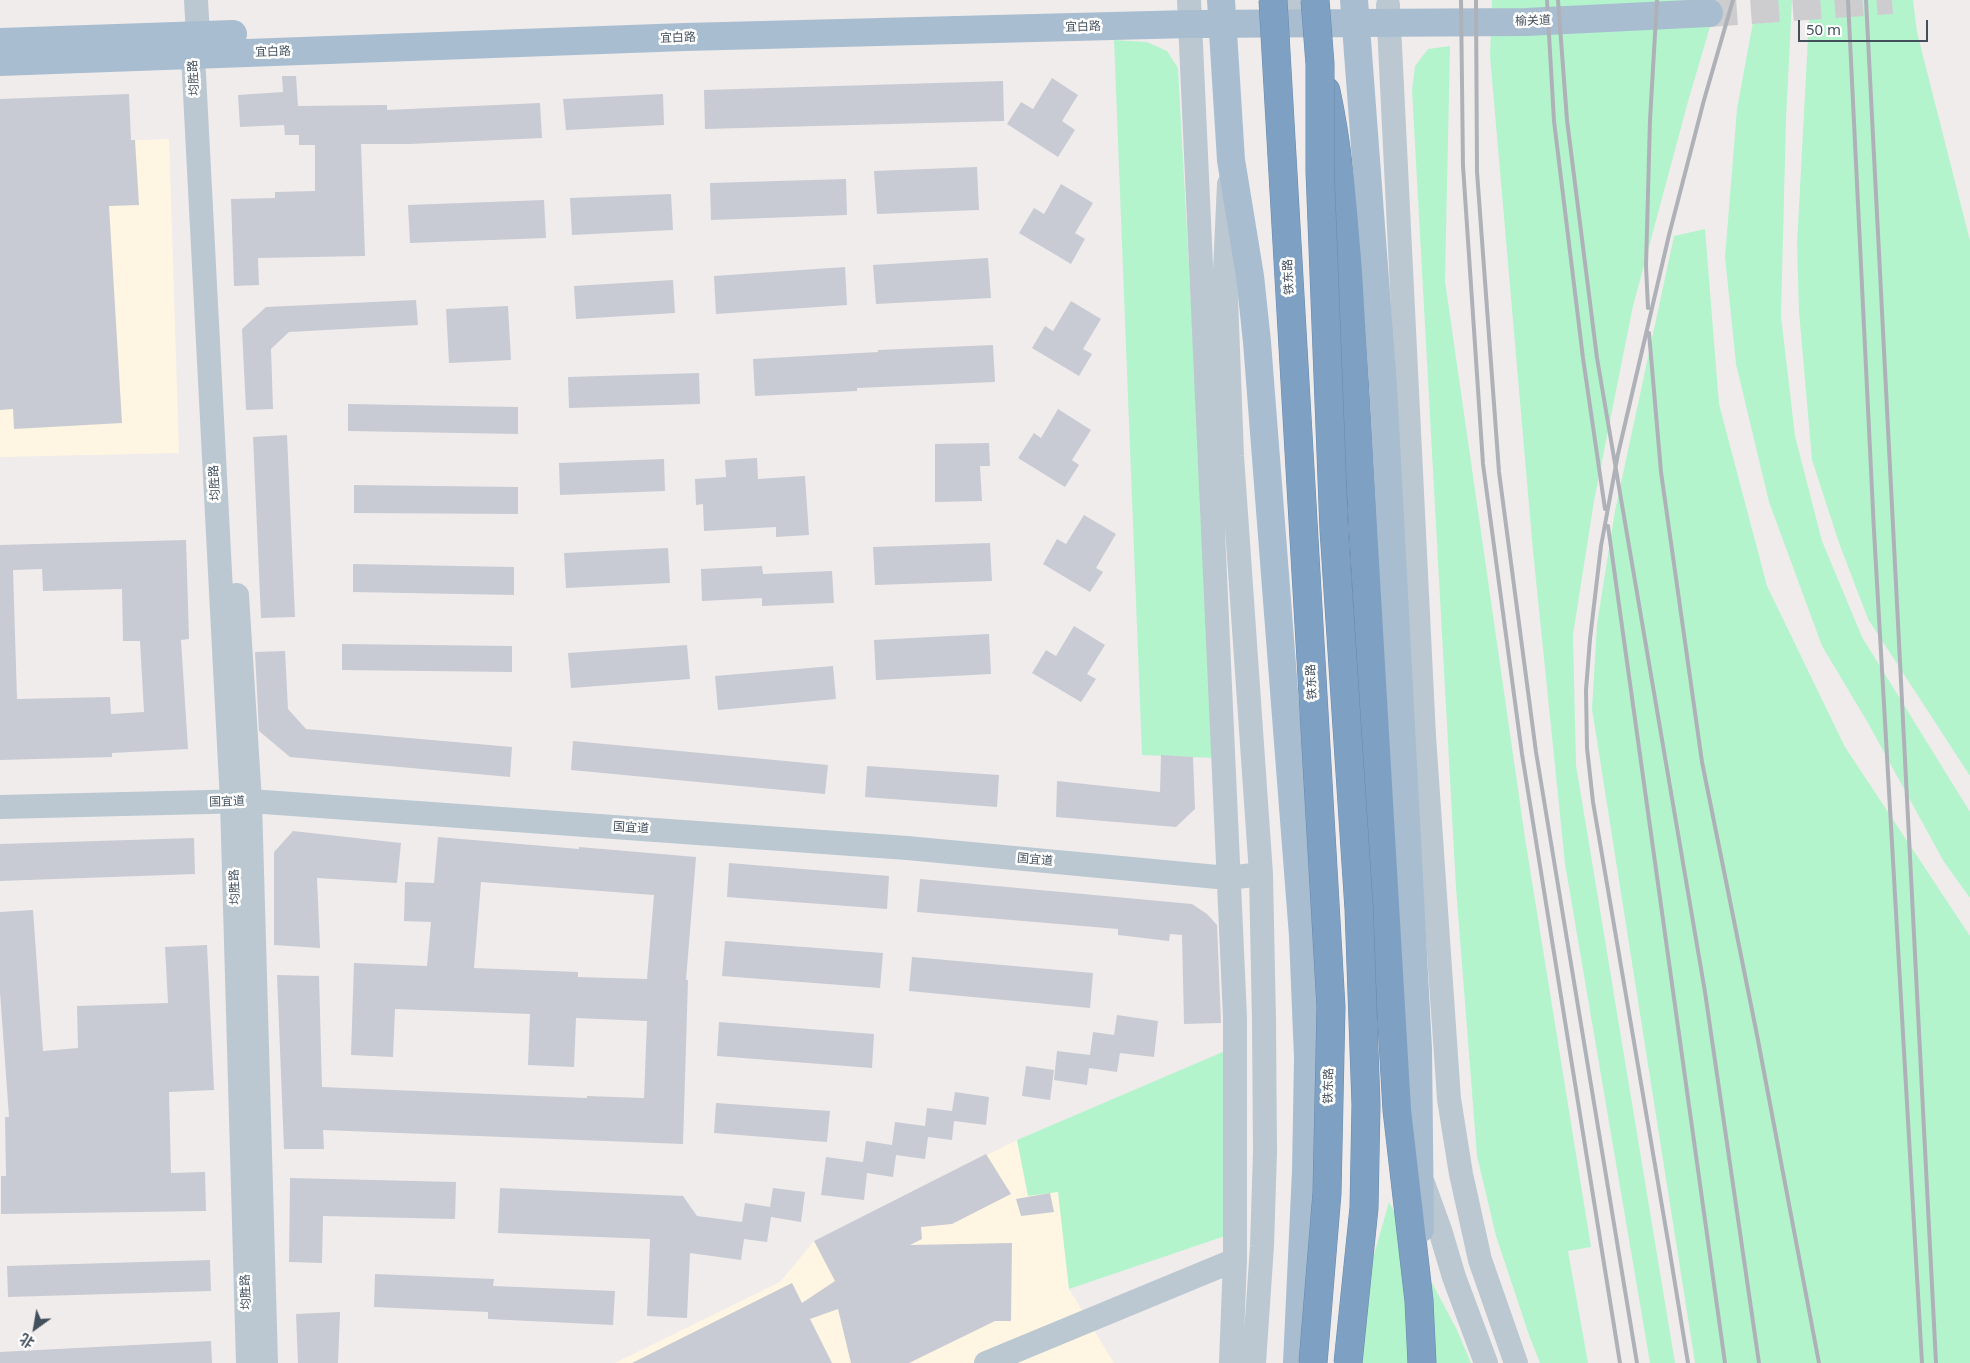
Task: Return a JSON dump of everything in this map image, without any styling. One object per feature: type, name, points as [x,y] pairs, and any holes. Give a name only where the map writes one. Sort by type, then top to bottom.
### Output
[{"type":"highway","points":[[1296,1],[1320,64],[1333,124],[1341,177],[1397,1110],[1419,1301],[1422,1363]]},
{"type":"highway","name":"铁东路","points":[[1296,1],[1331,1007],[1327,1193],[1313,1363]]},
{"type":"highway","points":[[1320,64],[1320,171],[1333,511],[1359,909],[1366,1105],[1364,1208],[1348,1363]]},
{"type":"main road","name":"榆关道","points":[[1388,14],[1507,4],[1602,0]]},
{"type":"main road","name":"榆关道","points":[[1222,10],[1296,1],[1388,14],[1526,22],[1709,14]]},
{"type":"main road","name":"宜白路","points":[[0,62],[674,19],[1355,9]]},
{"type":"main road","points":[[1355,9],[1383,386],[1418,1049],[1419,1301]]},
{"type":"main road","points":[[1222,10],[1231,160],[1250,276],[1257,342],[1303,936],[1308,1058],[1306,1172],[1297,1363]]},
{"type":"main road","name":"宜白路","points":[[0,42],[200,48]]},
{"type":"street","name":"均胜路","points":[[196,0],[241,802],[266,1363]]},
{"type":"street","points":[[1189,10],[1235,1017],[1235,1260],[1231,1363]]},
{"type":"street","points":[[1388,14],[1425,746],[1449,1098],[1461,1174],[1480,1260],[1516,1363]]},
{"type":"street","points":[[1231,160],[1225,236],[1225,270],[1232,456],[1261,874],[1265,1152],[1262,1246],[1254,1363]]},
{"type":"street","name":"均胜路","points":[[241,802],[248,1363]]},
{"type":"street","name":"国宜道","points":[[0,807],[241,802],[897,848],[1228,878],[1261,874]]},
{"type":"street","points":[[1397,1110],[1440,1230],[1454,1277],[1486,1363]]},
{"type":"street","points":[[986,1363],[1235,1260]]},
{"type":"shaded area","points":[[169,139],[179,453],[0,457],[0,146]]},
{"type":"shaded area","points":[[1017,1140],[1028,1195],[1058,1191],[1069,1289],[1114,1363],[615,1363],[780,1282],[814,1241]]},
{"type":"green space","points":[[1492,0],[1718,0],[1689,98],[1633,306],[1594,501],[1573,635],[1576,765],[1675,1363],[1650,1363],[1565,864],[1533,551],[1490,56]]},
{"type":"green space","points":[[1757,0],[1792,0],[1786,119],[1781,316],[1795,436],[1822,541],[1862,637],[1970,812],[1970,898],[1944,862],[1868,723],[1822,646],[1769,502],[1736,364],[1725,257],[1737,109]]},
{"type":"green space","points":[[1810,0],[1913,0],[1917,32],[1970,241],[1970,776],[1868,619],[1839,543],[1812,460],[1799,312],[1797,244]]},
{"type":"green space","points":[[1114,40],[1147,42],[1167,51],[1178,68],[1216,758],[1142,755]]},
{"type":"green space","points":[[1450,46],[1445,281],[1525,838],[1591,1247],[1568,1251],[1588,1363],[1540,1363],[1496,1236],[1477,1156],[1456,888],[1412,90],[1415,66],[1428,49]]},
{"type":"green space","points":[[1705,229],[1719,404],[1767,586],[1845,747],[1970,936],[1970,1363],[1695,1363],[1592,709],[1597,624],[1615,511],[1674,236]]},
{"type":"green space","points":[[1225,1051],[1231,1234],[1069,1289],[1058,1192],[1028,1196],[1017,1140]]},
{"type":"green space","points":[[1389,1202],[1457,1330],[1471,1363],[1343,1363]]},
{"type":"building","points":[[282,76],[296,76],[298,106],[387,105],[387,110],[540,103],[542,138],[410,144],[361,144],[365,256],[258,258],[259,285],[234,286],[231,199],[275,198],[275,192],[315,191],[315,145],[299,145],[299,135],[285,135],[284,125],[240,127],[238,95],[283,92]]},
{"type":"building","points":[[1052,78],[1078,95],[1062,121],[1075,130],[1058,157],[1007,124],[1021,102],[1033,109]]},
{"type":"building","points":[[1003,81],[1004,121],[705,129],[704,90]]},
{"type":"building","points":[[129,94],[131,140],[135,140],[139,205],[109,206],[122,423],[14,429],[13,409],[0,410],[0,99]]},
{"type":"building","points":[[663,94],[664,125],[566,130],[563,99]]},
{"type":"building","points":[[977,167],[979,210],[877,214],[874,171]]},
{"type":"building","points":[[846,179],[847,215],[711,220],[710,183]]},
{"type":"building","points":[[1061,184],[1093,203],[1075,233],[1085,239],[1071,264],[1019,233],[1034,208],[1044,214]]},
{"type":"building","points":[[671,194],[673,230],[572,235],[570,198]]},
{"type":"building","points":[[544,200],[546,238],[410,243],[408,205]]},
{"type":"building","points":[[988,258],[991,298],[876,304],[873,265]]},
{"type":"building","points":[[845,267],[847,305],[716,314],[714,276]]},
{"type":"building","points":[[673,280],[675,313],[576,319],[574,286]]},
{"type":"building","points":[[416,300],[418,325],[289,332],[271,349],[273,409],[246,410],[242,329],[266,307]]},
{"type":"building","points":[[1071,301],[1101,319],[1083,349],[1092,354],[1079,376],[1032,348],[1045,326],[1053,331]]},
{"type":"building","points":[[508,306],[511,360],[449,363],[446,309]]},
{"type":"building","points":[[993,345],[995,382],[857,388],[857,391],[755,396],[753,359],[878,352],[878,350]]},
{"type":"building","points":[[699,373],[700,404],[569,408],[568,377]]},
{"type":"building","points":[[348,404],[518,407],[518,434],[348,431]]},
{"type":"building","points":[[1058,409],[1091,430],[1072,460],[1079,465],[1065,487],[1018,458],[1034,433],[1041,438]]},
{"type":"building","points":[[287,435],[295,617],[261,618],[253,437]]},
{"type":"building","points":[[989,443],[990,466],[980,466],[982,501],[935,502],[935,444]]},
{"type":"building","points":[[757,458],[758,479],[805,476],[809,535],[776,537],[776,527],[704,531],[703,504],[696,505],[695,479],[726,477],[725,460]]},
{"type":"building","points":[[664,459],[665,491],[560,495],[559,463]]},
{"type":"building","points":[[354,485],[518,487],[518,514],[354,513]]},
{"type":"building","points":[[1084,515],[1116,534],[1096,568],[1103,572],[1090,592],[1043,564],[1057,539],[1066,544]]},
{"type":"building","points":[[186,540],[189,639],[181,640],[188,749],[112,753],[112,757],[0,760],[0,545]],"holes":[[[42,569],[43,591],[122,589],[123,641],[140,641],[144,712],[111,714],[110,697],[17,699],[13,570]]]},
{"type":"building","points":[[990,543],[992,581],[875,585],[873,547]]},
{"type":"building","points":[[668,548],[670,583],[566,588],[564,553]]},
{"type":"building","points":[[353,564],[514,567],[514,595],[353,592]]},
{"type":"building","points":[[762,566],[763,574],[832,571],[834,603],[762,606],[762,598],[702,601],[701,569]]},
{"type":"building","points":[[1074,626],[1105,645],[1087,674],[1096,679],[1081,702],[1032,673],[1046,650],[1056,656]]},
{"type":"building","points":[[989,634],[991,674],[876,680],[874,640]]},
{"type":"building","points":[[342,644],[512,646],[512,672],[342,670]]},
{"type":"building","points":[[687,645],[690,679],[571,688],[568,653]]},
{"type":"building","points":[[285,651],[288,709],[306,729],[512,747],[510,777],[290,757],[259,731],[255,652]]},
{"type":"building","points":[[833,666],[836,699],[718,710],[715,676]]},
{"type":"building","points":[[573,741],[828,765],[825,794],[571,770]]},
{"type":"building","points":[[1161,755],[1193,757],[1195,809],[1176,827],[1056,817],[1057,781],[1160,792]]},
{"type":"building","points":[[867,766],[999,775],[997,807],[865,797]]},
{"type":"building","points":[[293,831],[401,843],[397,883],[317,878],[320,948],[274,945],[274,852]]},
{"type":"building","points":[[438,837],[696,857],[686,980],[688,980],[683,1144],[323,1130],[324,1149],[284,1149],[277,975],[319,976],[322,1087],[587,1098],[587,1096],[644,1098],[647,1021],[576,1018],[574,1067],[528,1065],[530,1014],[395,1009],[393,1057],[351,1055],[354,963],[427,966],[431,922],[404,921],[405,882],[434,883]],"holes":[[[481,882],[654,895],[647,979],[578,977],[578,972],[474,968]]]},
{"type":"building","points":[[194,838],[195,874],[0,881],[0,844]]},
{"type":"building","points":[[729,863],[889,876],[887,909],[727,897]]},
{"type":"building","points":[[920,879],[1192,904],[1207,914],[1217,925],[1221,1023],[1184,1024],[1182,935],[1170,934],[1169,941],[1118,935],[1118,929],[917,912]]},
{"type":"building","points":[[33,910],[43,1051],[78,1048],[77,1006],[168,1003],[165,947],[207,945],[214,1090],[169,1092],[171,1173],[205,1172],[206,1211],[1,1214],[1,1176],[6,1176],[5,1117],[9,1117],[0,992],[0,912]]},
{"type":"building","points":[[725,941],[883,953],[880,988],[722,976]]},
{"type":"building","points":[[912,957],[1093,973],[1090,1008],[909,991]]},
{"type":"building","points":[[1117,1015],[1158,1021],[1154,1057],[1120,1053],[1117,1072],[1089,1068],[1087,1085],[1054,1080],[1057,1051],[1090,1055],[1093,1032],[1114,1035]]},
{"type":"building","points":[[719,1022],[874,1034],[872,1068],[717,1056]]},
{"type":"building","points":[[1026,1066],[1054,1070],[1050,1100],[1022,1096]]},
{"type":"building","points":[[955,1092],[989,1097],[986,1125],[954,1121],[952,1140],[928,1137],[925,1159],[896,1155],[893,1177],[867,1173],[864,1200],[821,1195],[826,1157],[863,1162],[866,1141],[892,1145],[895,1122],[925,1126],[927,1108],[952,1111]]},
{"type":"building","points":[[716,1103],[830,1111],[827,1142],[714,1133]]},
{"type":"building","points":[[986,1154],[1011,1194],[952,1224],[921,1227],[922,1239],[910,1245],[1012,1243],[1011,1321],[995,1321],[909,1363],[851,1363],[838,1309],[810,1319],[832,1363],[632,1363],[792,1283],[802,1303],[835,1281],[814,1241]]},
{"type":"building","points":[[290,1178],[456,1182],[455,1219],[323,1216],[322,1263],[289,1262]]},
{"type":"building","points":[[500,1188],[683,1196],[697,1216],[742,1222],[745,1203],[770,1207],[773,1188],[805,1192],[801,1222],[771,1217],[767,1242],[744,1239],[741,1260],[690,1253],[687,1318],[647,1316],[650,1239],[498,1233]]},
{"type":"building","points":[[1050,1193],[1054,1212],[1021,1216],[1016,1199]]},
{"type":"building","points":[[210,1260],[211,1291],[8,1297],[7,1266]]},
{"type":"building","points":[[375,1274],[494,1279],[493,1286],[615,1291],[613,1325],[488,1319],[488,1312],[374,1307]]},
{"type":"building","points":[[340,1312],[338,1363],[298,1363],[296,1314]]},
{"type":"building","points":[[211,1341],[212,1363],[0,1363],[0,1352]]},
{"type":"tunnel","points":[[1709,13],[1892,0]]},
{"type":"railway","points":[[1461,0],[1463,166],[1483,464],[1522,754],[1620,1363]]},
{"type":"railway","points":[[1476,0],[1477,172],[1499,472],[1536,752],[1637,1363]]},
{"type":"railway","points":[[1547,0],[1554,121],[1583,358],[1605,509]]},
{"type":"railway","points":[[1558,0],[1567,120],[1597,358],[1705,992],[1759,1363]]},
{"type":"railway","points":[[1648,308],[1646,266],[1650,120],[1657,0]]},
{"type":"railway","points":[[1688,1363],[1593,802],[1587,748],[1586,690],[1601,546],[1618,454],[1669,235],[1704,100],[1733,0]]},
{"type":"railway","points":[[1848,0],[1874,531],[1922,1363]]},
{"type":"railway","points":[[1866,0],[1936,1363]]},
{"type":"railway","points":[[1649,333],[1661,472],[1702,762],[1757,1035],[1819,1363]]},
{"type":"railway","points":[[1608,526],[1725,1363]]}]
